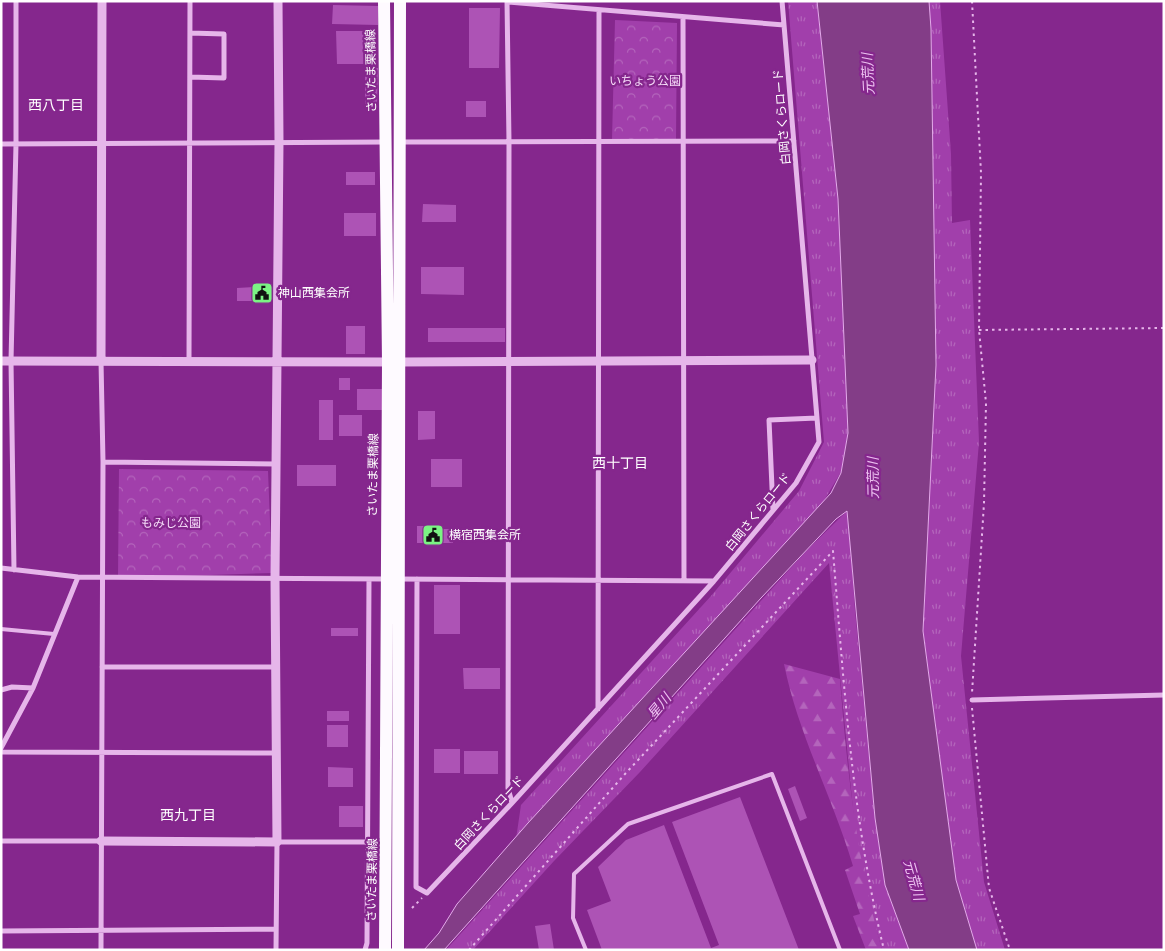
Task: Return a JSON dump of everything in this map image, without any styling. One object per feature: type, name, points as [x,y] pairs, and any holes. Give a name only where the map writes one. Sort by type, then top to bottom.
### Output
[{"type":"main road","name":"さいたま栗橋線","points":[[384,1],[386,142],[399,579],[398,950]]},
{"type":"main road","name":"さいたま栗橋線","points":[[384,950],[386,579],[394,362],[400,1]]},
{"type":"street","points":[[14,570],[6,361],[16,144],[16,1]]},
{"type":"street","points":[[101,950],[102,1]]},
{"type":"street","points":[[189,361],[190,1]]},
{"type":"street","points":[[276,950],[277,667],[275,578],[278,361],[278,1]]},
{"type":"street","name":"白岡さくらロード","points":[[427,893],[512,803],[714,581],[796,483],[819,442],[782,1]]},
{"type":"street","points":[[512,803],[508,788],[509,142],[507,2],[784,25]]},
{"type":"street","points":[[598,10],[598,709]]},
{"type":"street","points":[[683,17],[684,581]]},
{"type":"street","points":[[190,33],[224,34],[224,78],[190,77]]},
{"type":"street","points":[[1,144],[794,141]]},
{"type":"street","points":[[6,361],[812,360]]},
{"type":"street","points":[[773,511],[769,420],[817,418]]},
{"type":"street","points":[[103,462],[277,464]]},
{"type":"street","points":[[1,568],[78,577],[714,581]]},
{"type":"street","points":[[1,748],[33,688],[78,577]]},
{"type":"street","points":[[365,950],[367,943],[369,579]]},
{"type":"street","points":[[417,579],[416,887],[427,893]]},
{"type":"street","points":[[102,667],[277,667]]},
{"type":"street","points":[[1,690],[12,687],[33,688]]},
{"type":"street","points":[[972,700],[1164,695]]},
{"type":"street","points":[[1,752],[277,753]]},
{"type":"street","points":[[1,842],[368,842]]},
{"type":"street","points":[[1,931],[276,930]]},
{"type":"lane","points":[[1,629],[54,634]]},
{"type":"lane","points":[[586,950],[573,918],[574,874],[628,824],[772,774],[840,950]]},
{"type":"path","points":[[972,1],[981,173],[980,330],[986,403],[984,494],[972,700],[989,888],[1010,950]]},
{"type":"path","points":[[980,330],[1164,328]]},
{"type":"path","points":[[469,950],[625,774],[833,551],[849,750],[869,890],[884,950]]},
{"type":"path","points":[[412,908],[427,893]]},
{"type":"green space","points":[[788,1],[817,1],[838,199],[848,433],[841,472],[822,504],[516,839],[521,805],[711,596],[799,491],[824,442]]},
{"type":"green space","points":[[929,1],[940,1],[951,154],[952,223],[970,220],[979,442],[961,656],[984,882],[1005,950],[977,950],[956,880],[923,631],[936,365]]},
{"type":"green space","name":"いちょう公園","points":[[615,20],[677,23],[676,139],[612,140]]},
{"type":"green space","name":"もみじ公園","points":[[119,469],[268,471],[272,573],[118,578]]},
{"type":"green space","points":[[848,510],[855,611],[875,818],[885,885],[909,950],[882,950],[868,901],[855,830],[829,563],[640,772],[554,861],[473,950],[446,950],[806,551]]},
{"type":"green space","points":[[784,664],[840,679],[854,816],[873,917],[882,950],[866,950],[853,916],[860,914],[845,870],[853,866],[798,716]]},
{"type":"water","points":[[817,1],[929,1],[936,365],[923,631],[956,880],[977,950],[909,950],[885,885],[875,818],[847,511],[836,519],[761,598],[444,950],[424,950],[439,933],[457,904],[528,823],[831,493],[841,473],[848,433],[838,199]]},
{"type":"building","points":[[333,5],[378,6],[378,25],[332,24]]},
{"type":"building","points":[[469,8],[500,8],[499,68],[469,68]]},
{"type":"building","points":[[336,31],[364,31],[365,64],[337,64]]},
{"type":"building","points":[[365,68],[378,68],[377,105],[365,105]]},
{"type":"building","points":[[466,101],[486,101],[486,117],[466,117]]},
{"type":"building","points":[[346,172],[375,172],[375,185],[346,185]]},
{"type":"building","points":[[423,204],[456,205],[456,222],[422,222]]},
{"type":"building","points":[[344,213],[376,213],[376,236],[344,236]]},
{"type":"building","points":[[421,267],[464,267],[464,295],[421,294]]},
{"type":"building","points":[[268,283],[268,301],[237,301],[237,288],[254,287],[254,284]]},
{"type":"building","points":[[346,326],[365,326],[365,354],[346,354]]},
{"type":"building","points":[[428,328],[505,328],[505,342],[428,342]]},
{"type":"building","points":[[339,378],[350,378],[350,390],[339,390]]},
{"type":"building","points":[[357,389],[383,389],[383,410],[357,410]]},
{"type":"building","points":[[319,400],[333,400],[333,440],[319,440]]},
{"type":"building","points":[[418,411],[435,411],[435,439],[418,440]]},
{"type":"building","points":[[339,415],[362,415],[362,436],[339,436]]},
{"type":"building","points":[[431,459],[462,459],[462,487],[431,487]]},
{"type":"building","points":[[297,465],[336,465],[336,486],[297,486]]},
{"type":"building","points":[[417,526],[432,526],[432,529],[453,529],[453,543],[417,543]]},
{"type":"building","points":[[434,585],[460,585],[460,634],[434,634]]},
{"type":"building","points":[[331,628],[358,628],[358,636],[331,636]]},
{"type":"building","points":[[463,668],[500,668],[500,689],[464,689]]},
{"type":"building","points":[[327,711],[349,711],[349,721],[327,721]]},
{"type":"building","points":[[327,725],[348,725],[348,747],[327,747]]},
{"type":"building","points":[[434,749],[460,749],[460,773],[434,773]]},
{"type":"building","points":[[464,751],[498,751],[498,774],[464,774]]},
{"type":"building","points":[[328,767],[353,768],[353,787],[328,787]]},
{"type":"building","points":[[795,786],[807,818],[800,821],[788,789]]},
{"type":"building","points":[[740,797],[799,950],[602,950],[587,910],[611,901],[598,867],[626,840],[664,825],[711,948],[719,945],[672,822]]},
{"type":"building","points":[[339,806],[363,806],[363,827],[339,827]]},
{"type":"building","points":[[550,924],[554,950],[539,950],[535,926]]},
{"type":"place","name":"神山西集会所","points":[[262,293]]},
{"type":"place","name":"横宿西集会所","points":[[433,535]]},
{"type":"district","name":"西八丁目","points":[[56,105]]},
{"type":"district","name":"西十丁目","points":[[620,463]]},
{"type":"district","name":"西九丁目","points":[[188,815]]},
{"type":"water label","name":"元荒川","points":[[868,74]]},
{"type":"water label","name":"元荒川","points":[[873,478]]},
{"type":"water label","name":"星川","points":[[659,706]]},
{"type":"water label","name":"元荒川","points":[[914,880]]}]
